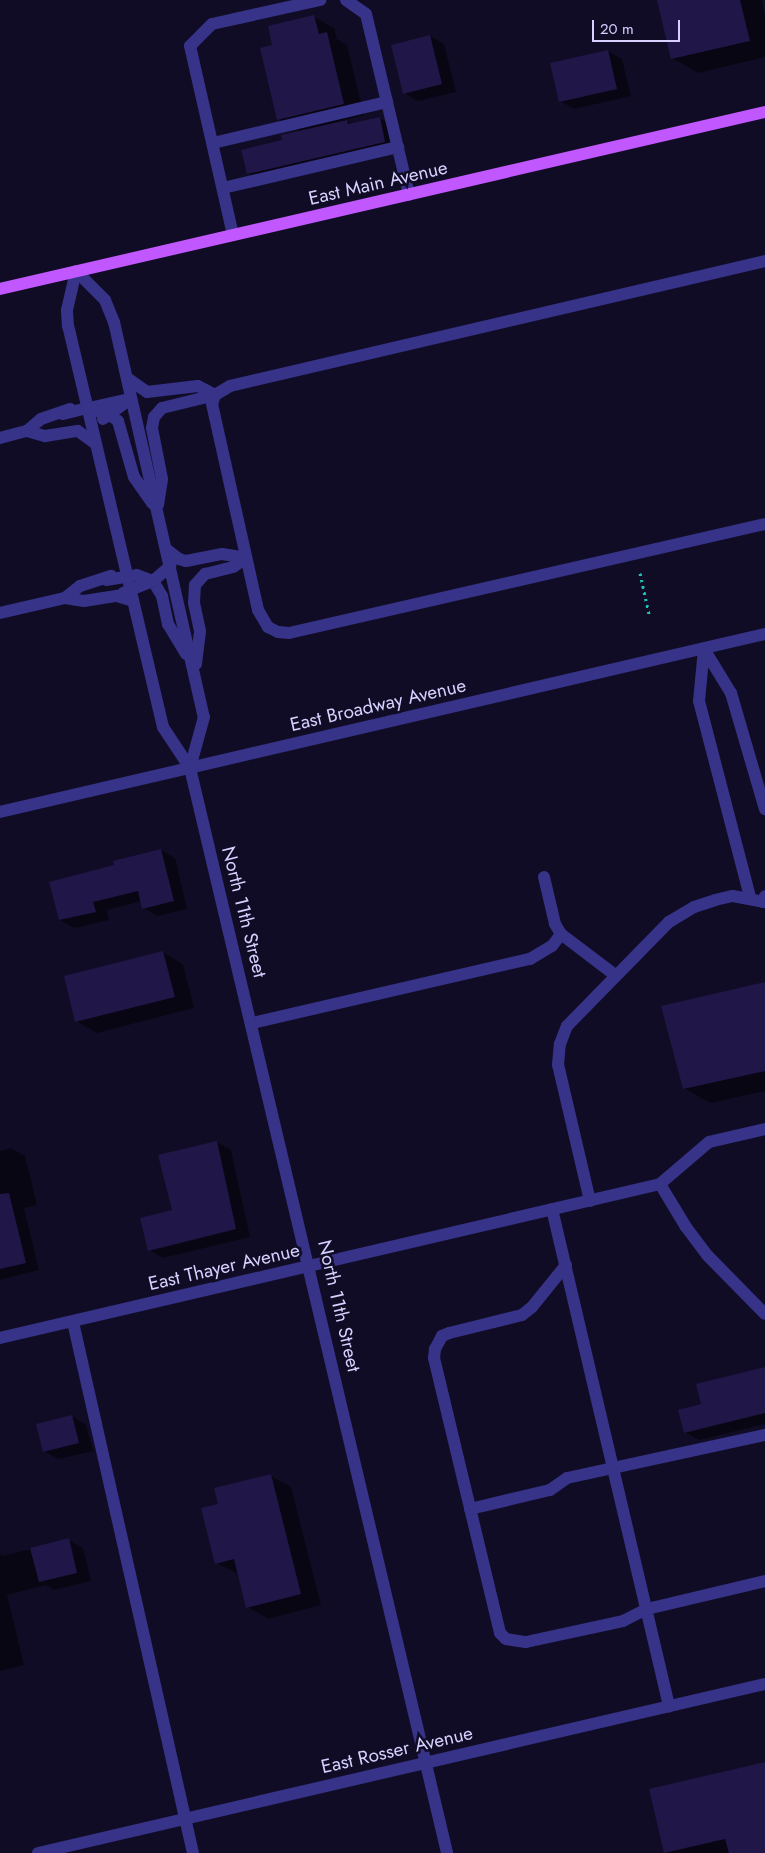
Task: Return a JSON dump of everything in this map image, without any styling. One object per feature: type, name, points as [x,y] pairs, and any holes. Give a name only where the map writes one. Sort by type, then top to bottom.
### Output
[{"type":"main road","name":"East Main Avenue","points":[[0,289],[765,112]]},
{"type":"street","points":[[233,235],[190,46],[212,24],[320,0]]},
{"type":"street","points":[[346,0],[366,14],[409,195]]},
{"type":"street","points":[[213,143],[307,121],[347,118],[387,102]]},
{"type":"street","points":[[307,121],[310,134]]},
{"type":"street","points":[[271,129],[274,142]]},
{"type":"street","points":[[223,188],[398,147]]},
{"type":"street","points":[[157,510],[162,479],[152,428],[154,417],[162,408],[215,395],[230,386],[765,261]]},
{"type":"street","points":[[76,272],[105,300],[127,378],[204,717],[190,768]]},
{"type":"street","points":[[76,272],[67,310],[87,408],[163,727],[190,768]]},
{"type":"street","points":[[127,378],[139,390],[155,393]]},
{"type":"street","points":[[0,438],[27,431],[41,419],[155,393],[198,386],[215,395]]},
{"type":"street","points":[[63,414],[78,400],[83,388]]},
{"type":"street","points":[[215,395],[212,414],[262,620],[278,632],[289,633],[765,524]]},
{"type":"street","points":[[27,431],[45,436],[91,425],[110,415],[131,399]]},
{"type":"street","points":[[87,408],[110,415],[118,422],[123,432],[134,476],[157,510]]},
{"type":"street","points":[[68,430],[78,431],[96,444]]},
{"type":"street","points":[[166,548],[179,559],[193,561]]},
{"type":"street","points":[[65,598],[80,586],[126,575],[222,554],[246,558]]},
{"type":"street","points":[[195,674],[200,631],[194,603],[195,585],[205,574],[233,567],[246,558]]},
{"type":"street","points":[[106,580],[113,575],[123,559]]},
{"type":"street","points":[[0,613],[65,598],[84,601],[109,596],[131,596],[170,566]]},
{"type":"street","points":[[126,575],[153,580]]},
{"type":"street","points":[[153,580],[162,596],[168,624],[195,674]]},
{"type":"street","name":"East Broadway Avenue","points":[[0,812],[765,634]]},
{"type":"street","points":[[704,649],[731,693],[765,809]]},
{"type":"street","points":[[704,649],[698,701],[750,897]]},
{"type":"street","name":"North 11th Street","points":[[190,768],[310,1266],[447,1853]]},
{"type":"street","points":[[544,877],[555,924],[561,934],[615,975]]},
{"type":"street","points":[[590,1200],[558,1065],[560,1044],[574,1018],[669,922],[694,907],[733,896],[750,897],[763,902],[765,896]]},
{"type":"street","points":[[252,1023],[530,959],[552,946],[561,934]]},
{"type":"street","points":[[765,1129],[709,1142],[660,1184],[686,1227],[708,1256],[765,1314]]},
{"type":"street","name":"East Thayer Avenue","points":[[0,1338],[660,1184]]},
{"type":"street","points":[[552,1209],[615,1469],[669,1706]]},
{"type":"street","points":[[566,1265],[532,1307],[522,1315],[449,1333],[438,1342],[434,1358],[496,1624],[506,1639],[515,1642],[535,1640],[623,1621],[647,1609],[765,1581]]},
{"type":"street","points":[[73,1322],[193,1853]]},
{"type":"street","points":[[470,1509],[550,1490],[567,1478],[765,1435]]},
{"type":"street","name":"East Rosser Avenue","points":[[38,1853],[765,1684]]},
{"type":"path","points":[[640,573],[648,614]]},
{"type":"building","points":[[657,0],[740,0],[750,41],[671,59]]},
{"type":"building","points":[[314,15],[319,34],[327,32],[344,104],[277,120],[260,48],[272,45],[268,26]]},
{"type":"building","points":[[430,35],[442,84],[403,94],[391,45]]},
{"type":"building","points":[[608,50],[617,89],[559,102],[550,63]]},
{"type":"building","points":[[380,117],[385,142],[247,174],[241,150],[282,140],[281,135],[347,120],[348,124]]},
{"type":"building","points":[[161,849],[174,901],[142,909],[138,891],[93,902],[96,912],[59,920],[49,882],[114,865],[113,861]]},
{"type":"building","points":[[163,951],[175,997],[75,1022],[64,976]]},
{"type":"building","points":[[765,982],[765,1071],[683,1089],[661,1006]]},
{"type":"building","points":[[217,1141],[236,1229],[148,1251],[140,1218],[172,1210],[158,1155]]},
{"type":"building","points":[[9,1193],[26,1263],[0,1269],[0,1194]]},
{"type":"building","points":[[765,1367],[765,1413],[684,1433],[678,1410],[701,1404],[696,1384]]},
{"type":"building","points":[[72,1415],[79,1443],[43,1452],[36,1424]]},
{"type":"building","points":[[271,1474],[301,1594],[246,1608],[234,1559],[215,1564],[201,1508],[218,1504],[214,1488]]},
{"type":"building","points":[[69,1538],[77,1573],[39,1582],[30,1548]]},
{"type":"building","points":[[765,1762],[765,1853],[729,1853],[725,1839],[664,1853],[649,1789]]}]
